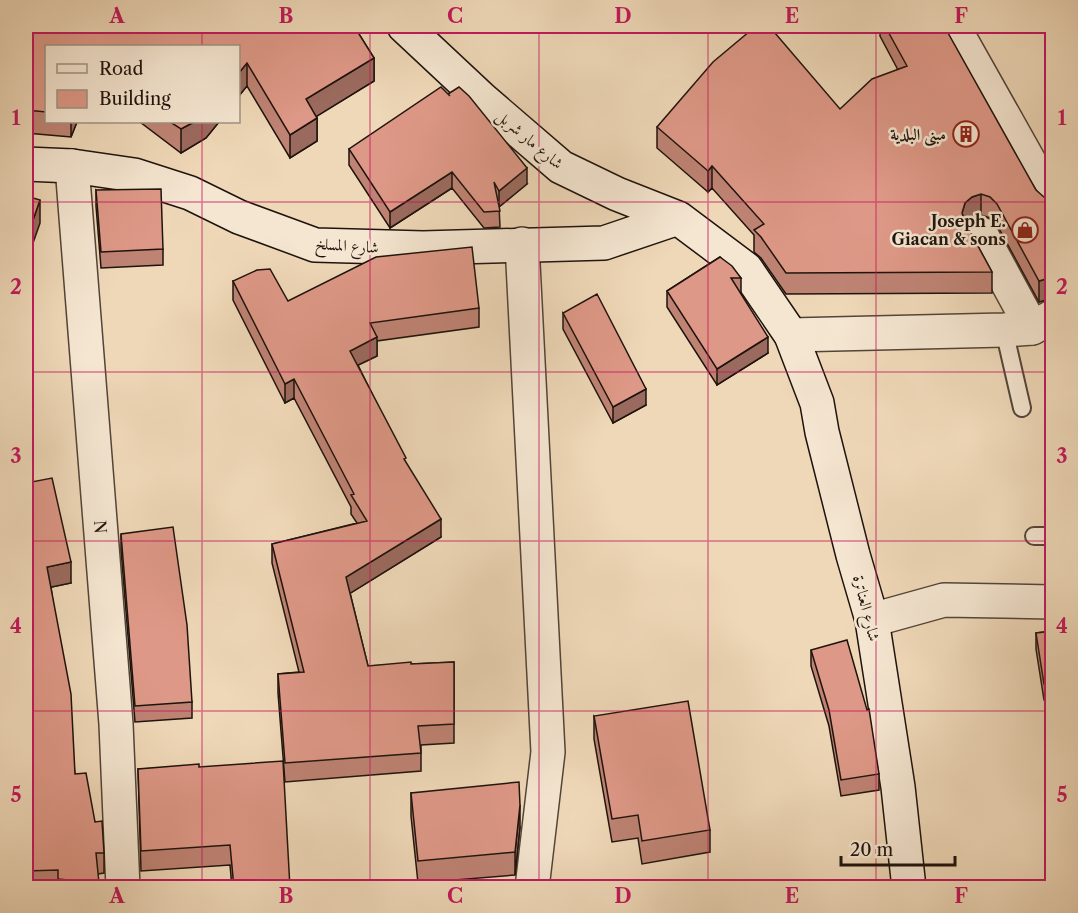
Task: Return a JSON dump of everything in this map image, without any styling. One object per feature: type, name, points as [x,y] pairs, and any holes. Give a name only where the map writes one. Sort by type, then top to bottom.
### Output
[{"type":"street","name":"شارع مار شربل","points":[[404,26],[482,99],[561,167],[617,194],[678,218],[746,269],[790,335]]},
{"type":"street","points":[[953,26],[1053,202]]},
{"type":"street","name":"شارع المسلخ","points":[[26,164],[72,166],[146,178],[190,193],[239,217],[315,245],[423,248],[604,243],[678,218]]},
{"type":"street","name":"N","points":[[72,166],[116,724],[123,888]]},
{"type":"street","points":[[790,335],[1030,325],[981,234]]},
{"type":"street","points":[[522,244],[548,752],[532,888]]},
{"type":"street","name":"شارع العناترة","points":[[790,335],[817,403],[822,432],[853,555],[872,620],[898,787],[909,888]]},
{"type":"street","points":[[872,620],[945,600],[1053,602]]},
{"type":"lane","points":[[1022,408],[1030,325]]},
{"type":"lane","points":[[1034,536],[1053,536]]},
{"type":"building","points":[[26,26],[354,26],[374,58],[306,99],[317,118],[290,135],[247,63],[240,72],[240,45],[45,45],[45,112],[26,110]]},
{"type":"building","points":[[756,26],[769,26],[840,109],[872,79],[907,66],[885,26],[941,26],[948,33],[1036,190],[1045,198],[1053,211],[1053,277],[1039,281],[997,204],[990,197],[981,194],[965,203],[962,213],[992,272],[786,273],[754,230],[764,224],[712,166],[708,171],[657,127],[713,62]]},
{"type":"building","points":[[441,87],[448,94],[459,87],[469,96],[527,168],[499,191],[494,182],[500,211],[484,212],[452,172],[390,212],[349,149]]},
{"type":"building","points":[[172,123],[192,123],[181,129]]},
{"type":"building","points":[[161,189],[163,249],[101,252],[96,190]]},
{"type":"building","points":[[26,196],[40,200],[26,240]]},
{"type":"building","points":[[472,247],[479,308],[370,323],[377,337],[350,351],[406,458],[404,459],[441,519],[346,577],[368,666],[411,662],[411,664],[454,662],[454,724],[418,726],[421,753],[285,763],[278,674],[304,672],[272,544],[367,521],[351,495],[354,494],[294,379],[285,384],[233,281],[257,270],[270,269],[288,301],[376,257]]},
{"type":"building","points":[[720,257],[732,266],[741,278],[731,278],[768,337],[717,369],[667,291]]},
{"type":"building","points":[[597,294],[646,389],[613,407],[563,313]]},
{"type":"building","points":[[52,478],[71,562],[47,567],[71,694],[75,774],[86,773],[95,822],[102,821],[104,853],[96,853],[99,883],[58,879],[58,870],[26,871],[26,483]]},
{"type":"building","points":[[173,527],[187,625],[192,702],[135,706],[121,534]]},
{"type":"building","points":[[1053,631],[1053,683],[1044,684],[1036,633]]},
{"type":"building","points":[[847,640],[867,710],[869,709],[879,774],[841,780],[829,710],[811,650]]},
{"type":"building","points":[[688,701],[710,830],[642,841],[638,815],[612,819],[594,716]]},
{"type":"building","points":[[283,761],[290,888],[234,888],[230,845],[141,851],[138,769]]},
{"type":"building","points":[[519,782],[520,805],[515,852],[418,861],[411,793]]},
{"type":"place","name":"مبنى البلدية","points":[[966,134]]},
{"type":"place","name":"Joseph E. Giacan & sons","points":[[1025,230]]}]
